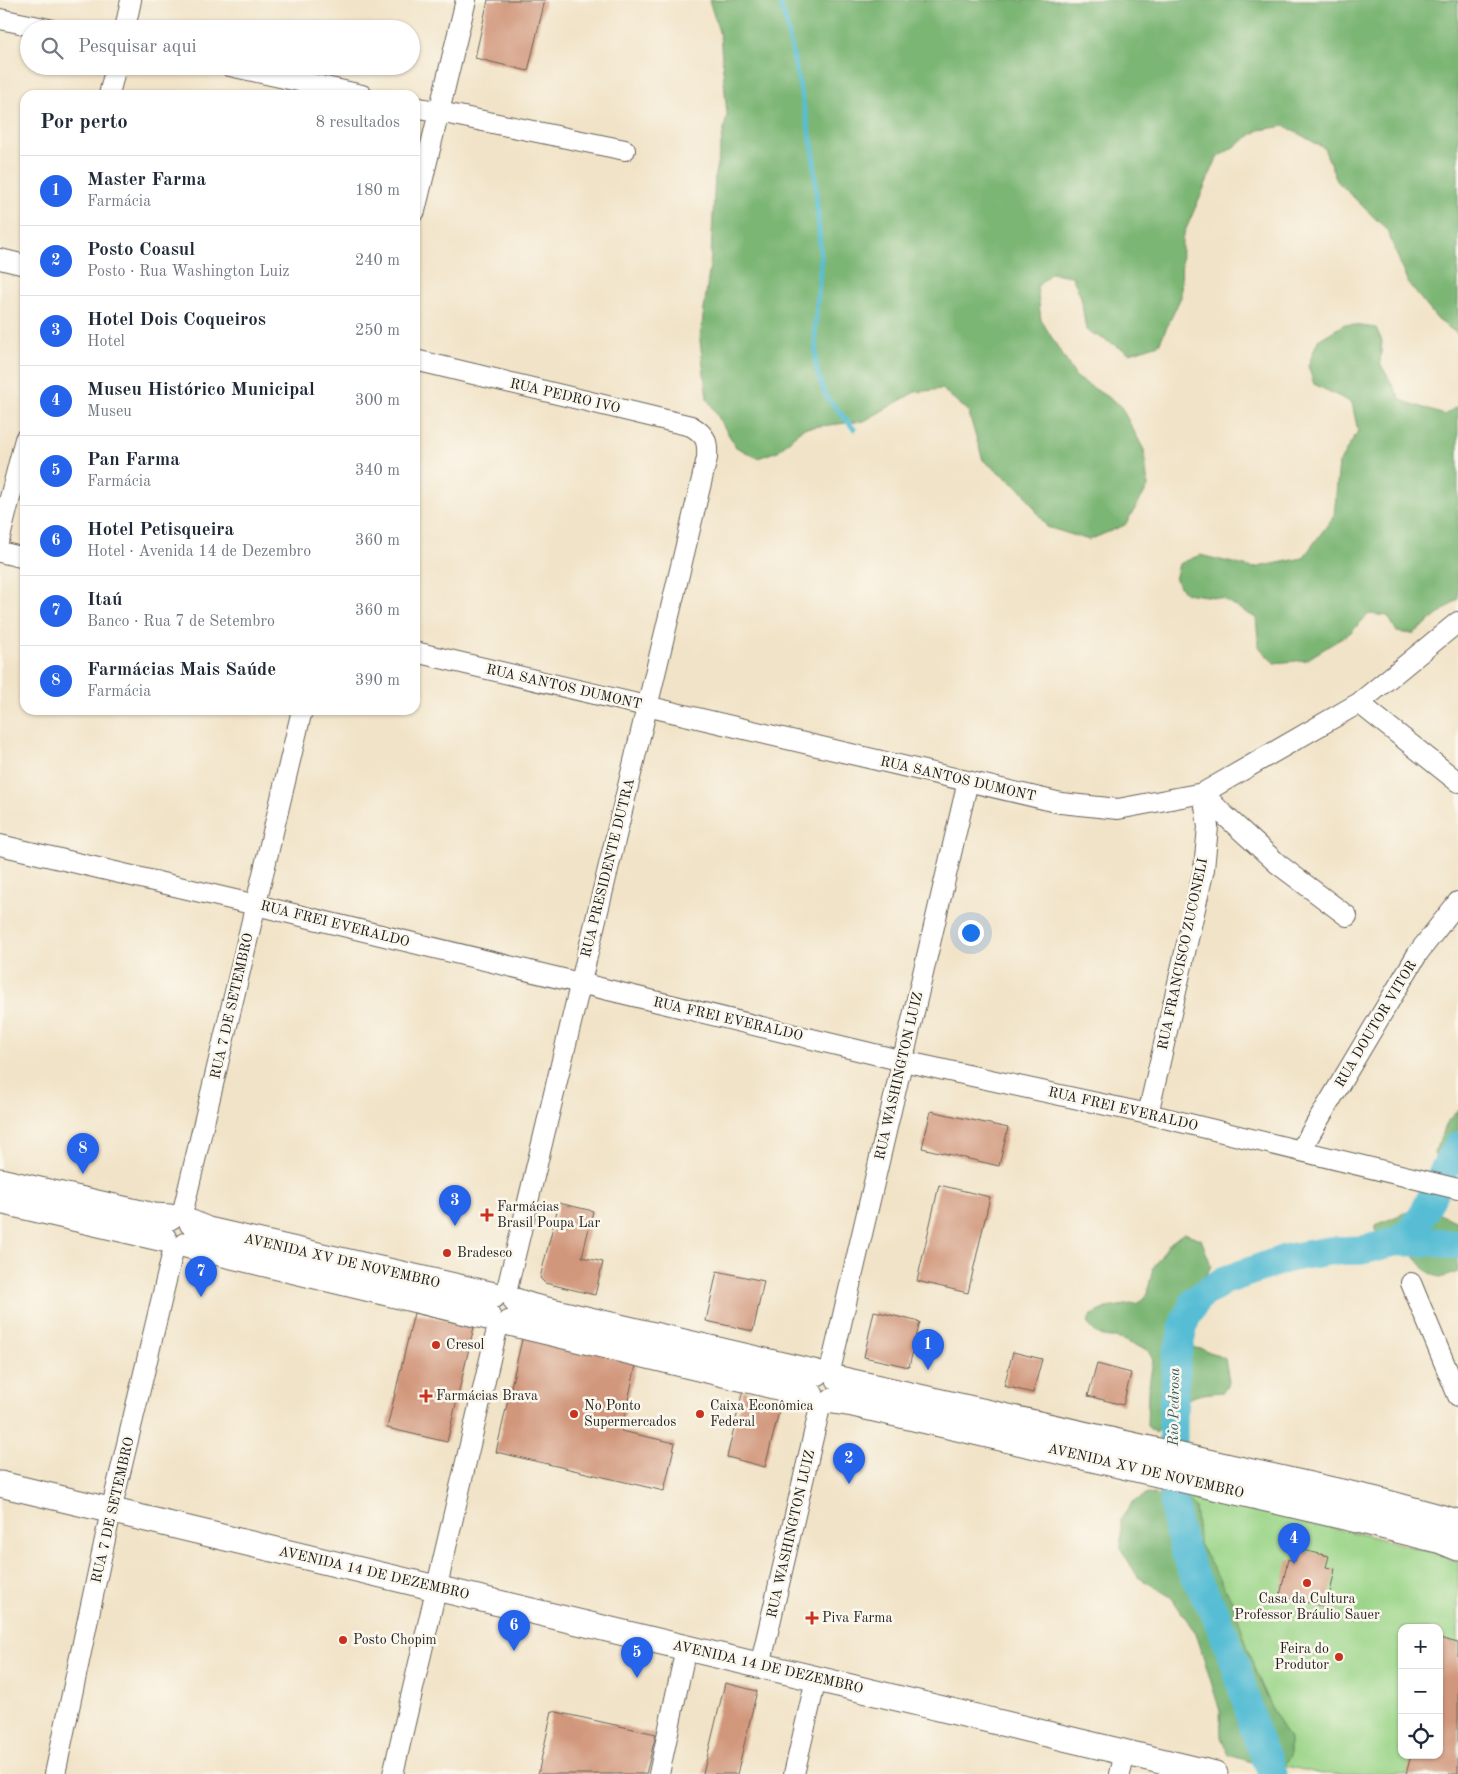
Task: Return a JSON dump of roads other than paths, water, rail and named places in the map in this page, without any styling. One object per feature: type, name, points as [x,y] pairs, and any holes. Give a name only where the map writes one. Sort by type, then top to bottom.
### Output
[{"type":"main road","name":"AVENIDA XV DE NOVEMBRO","points":[[0,1181],[154,1216],[178,1231]]},
{"type":"main road","name":"AVENIDA XV DE NOVEMBRO","points":[[0,1201],[178,1231],[825,1387],[854,1404],[1148,1460],[1204,1473],[1370,1523],[1441,1541],[1458,1548]]},
{"type":"main road","name":"AVENIDA XV DE NOVEMBRO","points":[[1204,1473],[1377,1500],[1458,1522]]},
{"type":"main road","name":"AVENIDA 14 DE DEZEMBRO","points":[[0,1484],[816,1679],[1122,1763],[1214,1774]]},
{"type":"street","points":[[127,20],[131,0]]},
{"type":"street","points":[[420,189],[466,0]]},
{"type":"street","points":[[0,19],[20,23]]},
{"type":"street","points":[[110,90],[114,75]]},
{"type":"street","points":[[271,75],[339,90]]},
{"type":"street","points":[[420,107],[625,150]]},
{"type":"street","points":[[0,259],[20,264]]},
{"type":"street","name":"RUA PEDRO IVO","points":[[420,361],[691,426],[700,431],[708,444]]},
{"type":"street","name":"RUA PRESIDENTE DUTRA","points":[[393,1774],[502,1309],[708,458],[708,444]]},
{"type":"street","points":[[0,537],[20,459]]},
{"type":"street","points":[[0,552],[20,557]]},
{"type":"street","name":"RUA SANTOS DUMONT","points":[[420,653],[1062,803],[1118,808],[1203,793],[1359,703],[1458,622]]},
{"type":"street","points":[[1359,703],[1458,782]]},
{"type":"street","name":"RUA 7 DE SETEMBRO","points":[[56,1774],[111,1511],[301,715]]},
{"type":"street","name":"RUA WASHINGTON LUIZ","points":[[760,1666],[968,781]]},
{"type":"street","points":[[1203,793],[1278,864],[1347,916]]},
{"type":"street","name":"RUA FRANCISCO ZUCONELI","points":[[1148,1114],[1204,869],[1208,827],[1203,793]]},
{"type":"street","name":"RUA FREI EVERALDO","points":[[0,845],[903,1061],[1148,1114],[1458,1189]]},
{"type":"street","name":"RUA DOUTOR VITOR","points":[[1300,1151],[1418,953],[1458,902]]},
{"type":"street","points":[[1410,1283],[1458,1396]]},
{"type":"street","points":[[659,1774],[686,1648]]},
{"type":"street","points":[[794,1774],[816,1679]]},
{"type":"waterway","points":[[779,0],[785,18],[813,149],[821,260],[815,326],[816,367],[825,395],[854,429]]},
{"type":"waterway","points":[[1395,1242],[1412,1230],[1425,1211],[1445,1168],[1458,1146]]},
{"type":"waterway","name":"Rio Pedrosa","points":[[1273,1774],[1257,1737],[1233,1657],[1215,1613],[1192,1571],[1177,1526],[1173,1491],[1173,1412],[1177,1355],[1185,1320],[1196,1299],[1223,1281],[1288,1258],[1329,1251],[1363,1250],[1395,1242],[1434,1242],[1458,1245]]},
{"type":"place","name":"Farmácias Mais Saúde","points":[[83,1174]]},
{"type":"place","name":"Farmácias Brasil Poupa Lar","points":[[487,1215]]},
{"type":"place","name":"Hotel Dois Coqueiros","points":[[455,1226]]},
{"type":"place","name":"Bradesco","points":[[447,1253]]},
{"type":"place","name":"Itaú","points":[[201,1297]]},
{"type":"place","name":"Cresol","points":[[436,1345]]},
{"type":"place","name":"Master Farma","points":[[928,1370]]},
{"type":"place","name":"Farmácias Brava","points":[[426,1396]]},
{"type":"place","name":"No Ponto Supermercados","points":[[574,1414]]},
{"type":"place","name":"Caixa Econômica Federal","points":[[700,1414]]},
{"type":"place","name":"Posto Coasul","points":[[849,1484]]},
{"type":"place","name":"Museu Histórico Municipal","points":[[1294,1564]]},
{"type":"place","name":"Casa da Cultura Professor Bráulio Sauer","points":[[1307,1583]]},
{"type":"place","name":"Piva Farma","points":[[812,1618]]},
{"type":"place","name":"Posto Chopim","points":[[343,1640]]},
{"type":"place","name":"Hotel Petisqueira","points":[[514,1651]]},
{"type":"place","name":"Feira do Produtor","points":[[1339,1657]]},
{"type":"place","name":"Pan Farma","points":[[637,1678]]}]
